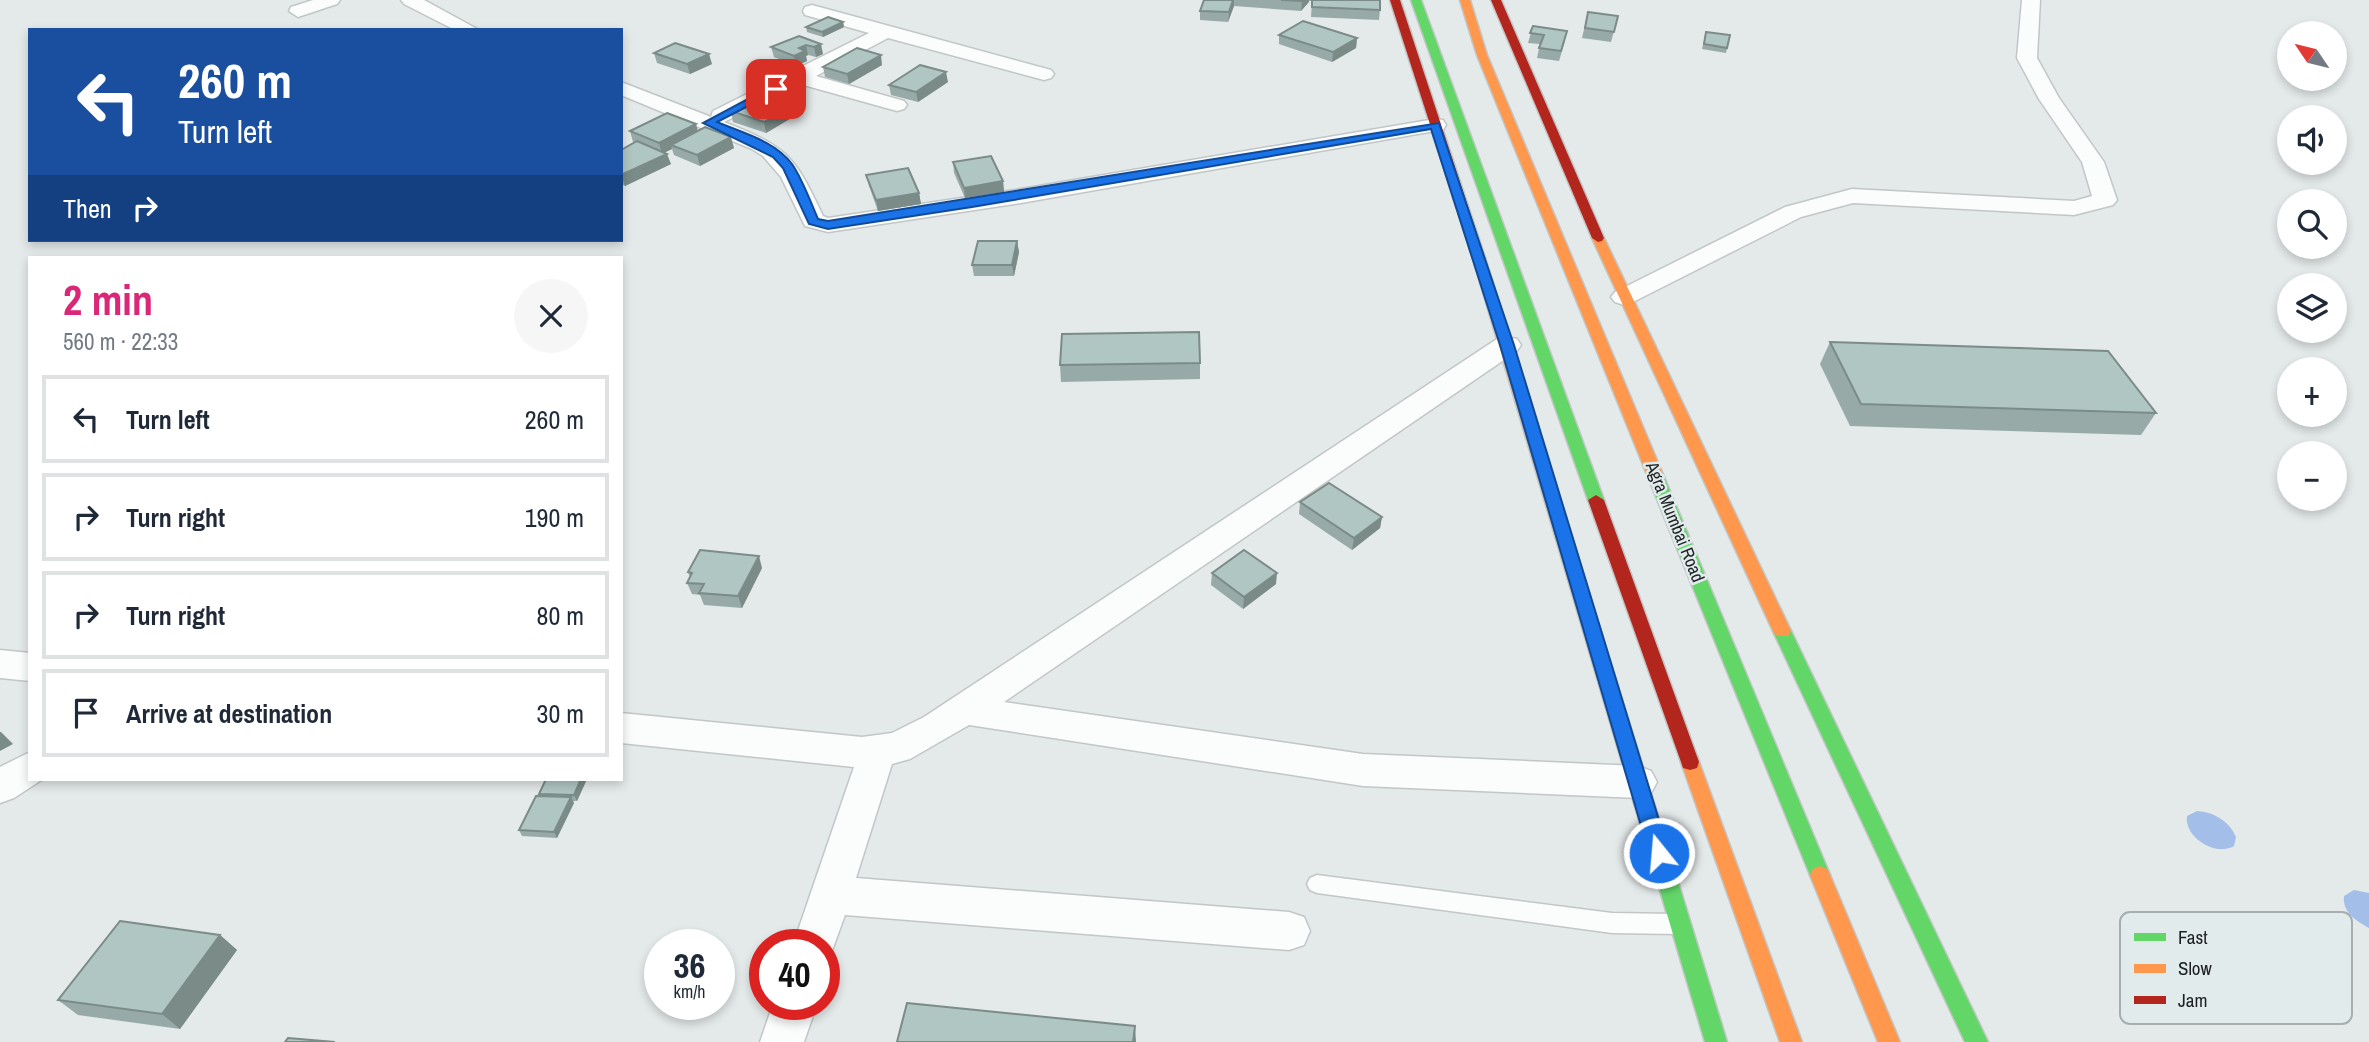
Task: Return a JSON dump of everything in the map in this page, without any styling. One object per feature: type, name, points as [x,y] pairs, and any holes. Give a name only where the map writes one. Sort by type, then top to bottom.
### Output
[{"type":"main road","points":[[1395,0],[1507,345],[1716,1042]]},
{"type":"main road","points":[[1416,0],[1791,1042]]},
{"type":"main road","name":"Agra Mumbai Road","points":[[1465,0],[1487,68],[1889,1042]]},
{"type":"main road","points":[[1495,0],[1624,297],[1977,1042]]},
{"type":"street","points":[[298,10],[331,0]]},
{"type":"street","points":[[410,0],[466,28]]},
{"type":"street","points":[[1624,297],[1794,212],[1852,196],[2074,208],[2105,200],[2092,162],[2049,99],[2027,58],[2031,0]]},
{"type":"street","points":[[813,10],[1044,74]]},
{"type":"street","points":[[708,123],[886,32]]},
{"type":"street","points":[[798,77],[897,105]]},
{"type":"street","points":[[623,89],[760,144],[777,154],[788,167],[813,221],[828,225],[994,200],[1435,125]]},
{"type":"street","points":[[623,727],[862,752],[897,748],[963,710],[1507,345]]},
{"type":"street","points":[[0,664],[28,667]]},
{"type":"street","points":[[963,710],[1363,770],[1638,782]]},
{"type":"street","points":[[819,929],[878,750]]},
{"type":"street","points":[[0,787],[28,769]]},
{"type":"street","points":[[831,895],[1289,931]]},
{"type":"street","points":[[782,1042],[790,1020]]},
{"type":"lane","points":[[1317,884],[1612,923],[1681,923]]},
{"type":"water","points":[[2197,811],[2215,815],[2225,822],[2236,837],[2234,846],[2218,849],[2196,838],[2187,824],[2187,816]]},
{"type":"water","points":[[2354,890],[2369,893],[2369,928],[2348,911],[2344,896]]},
{"type":"building","points":[[1204,0],[1233,0],[1229,12],[1200,11]]},
{"type":"building","points":[[1312,0],[1380,0],[1380,10],[1312,7]]},
{"type":"building","points":[[1588,12],[1618,16],[1614,32],[1585,28]]},
{"type":"building","points":[[828,17],[843,22],[822,32],[806,27]]},
{"type":"building","points":[[1303,21],[1357,38],[1333,52],[1279,35]]},
{"type":"building","points":[[1533,26],[1567,31],[1561,51],[1539,48],[1544,35],[1530,33]]},
{"type":"building","points":[[1706,32],[1730,35],[1727,48],[1704,44]]},
{"type":"building","points":[[799,36],[821,44],[799,48],[805,51],[794,56],[771,47]]},
{"type":"building","points":[[675,43],[709,54],[687,64],[654,53]]},
{"type":"building","points":[[857,48],[881,55],[847,74],[823,67]]},
{"type":"building","points":[[920,65],[946,72],[916,92],[889,85]]},
{"type":"building","points":[[755,95],[791,107],[764,122],[731,111]]},
{"type":"building","points":[[667,113],[696,124],[659,143],[630,131]]},
{"type":"building","points":[[705,127],[731,137],[697,155],[671,145]]},
{"type":"building","points":[[637,141],[667,154],[623,174],[623,149]]},
{"type":"building","points":[[991,156],[1003,181],[964,188],[953,162]]},
{"type":"building","points":[[908,168],[919,193],[876,200],[866,175]]},
{"type":"building","points":[[978,241],[1017,241],[1012,265],[972,265]]},
{"type":"building","points":[[1199,332],[1200,363],[1060,365],[1062,334]]},
{"type":"building","points":[[1830,342],[2108,351],[2156,413],[1861,404]]},
{"type":"building","points":[[1329,483],[1382,517],[1354,538],[1300,502]]},
{"type":"building","points":[[700,550],[759,556],[738,596],[699,593],[704,584],[687,583],[692,573],[688,572]]},
{"type":"building","points":[[1244,550],[1277,573],[1244,597],[1212,573]]},
{"type":"building","points":[[545,781],[580,781],[574,795],[539,794]]},
{"type":"building","points":[[536,796],[571,797],[554,832],[519,830]]},
{"type":"building","points":[[120,921],[220,935],[162,1014],[58,1000]]},
{"type":"building","points":[[907,1003],[1135,1026],[1133,1042],[897,1042]]},
{"type":"building","points":[[288,1038],[335,1042],[285,1042]]},
{"type":"traffic: fast","points":[[1416,0],[1596,500]]},
{"type":"traffic: fast","points":[[1656,477],[1820,875]]},
{"type":"traffic: fast","points":[[1782,631],[1977,1042]]},
{"type":"traffic: fast","points":[[1647,813],[1716,1042]]},
{"type":"traffic: slow","points":[[1465,0],[1482,55],[1656,477]]},
{"type":"traffic: slow","points":[[1598,238],[1782,631]]},
{"type":"traffic: slow","points":[[1479,258],[1647,813]]},
{"type":"traffic: slow","points":[[1690,762],[1791,1042]]},
{"type":"traffic: slow","points":[[1820,875],[1889,1042]]},
{"type":"traffic: jam","points":[[1395,0],[1479,258]]},
{"type":"traffic: jam","points":[[1496,0],[1598,238]]},
{"type":"traffic: jam","points":[[1596,500],[1690,762]]},
{"type":"route","points":[[776,89],[708,123],[760,144],[777,154],[788,167],[813,221],[828,225],[972,204],[1435,125],[1507,345],[1659,853]]}]
